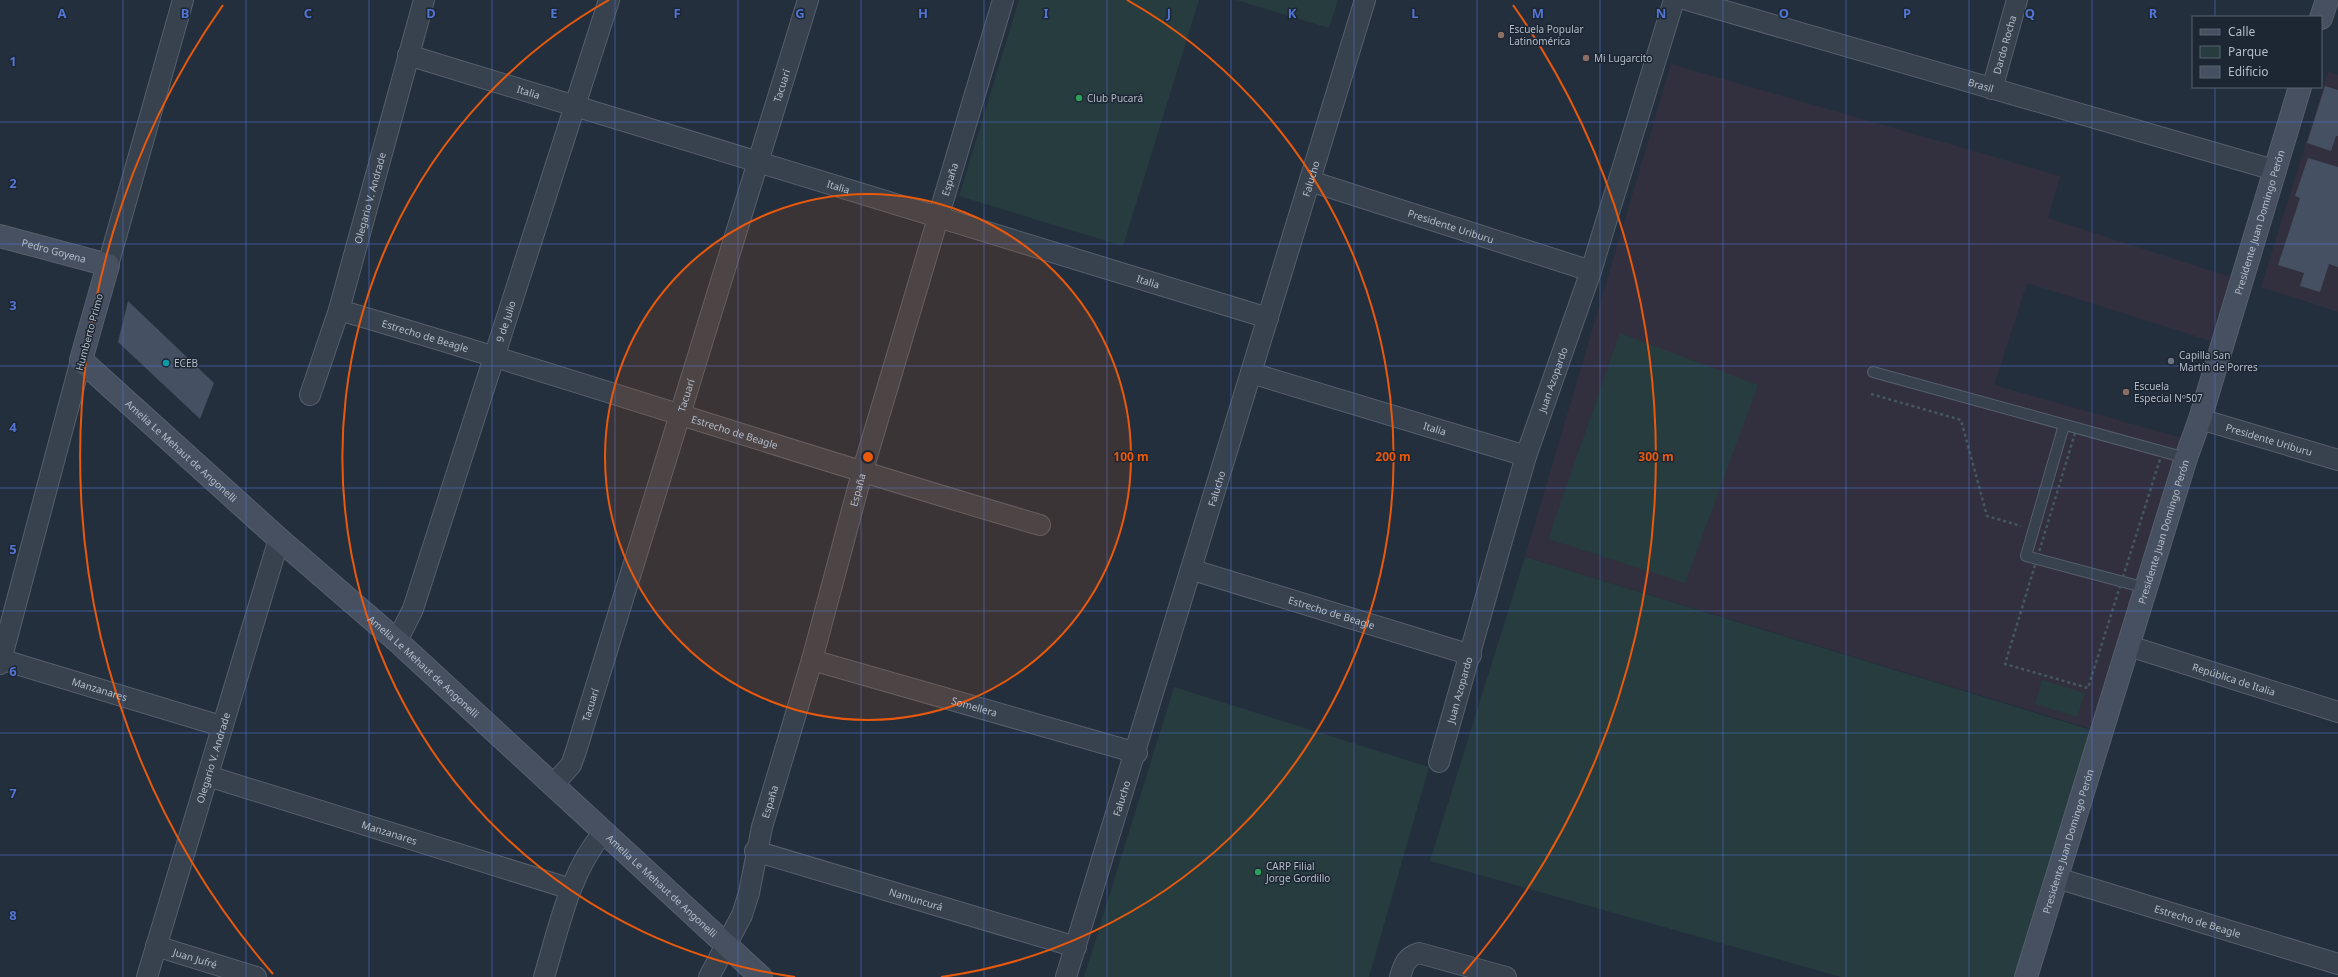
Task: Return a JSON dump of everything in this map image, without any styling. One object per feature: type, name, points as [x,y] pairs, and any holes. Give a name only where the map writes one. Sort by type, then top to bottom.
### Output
[{"type":"street","name":"Olegario V. Andrade","points":[[310,395],[339,310],[424,0]]},
{"type":"street","name":"9 de Julio","points":[[397,641],[413,609],[494,355],[563,147],[609,0]]},
{"type":"street","name":"Tacuarí","points":[[553,785],[571,765],[576,751],[681,413],[756,162],[808,0]]},
{"type":"street","name":"España","points":[[709,977],[725,944],[742,915],[749,893],[755,851],[812,660],[862,473],[1003,0]]},
{"type":"street","name":"Falucho","points":[[1066,977],[1193,570],[1250,373],[1365,0]]},
{"type":"street","name":"Juan Azopardo","points":[[1439,762],[1471,656],[1526,456],[1591,271],[1674,0]]},
{"type":"street","name":"Brasil","points":[[1687,0],[2274,170]]},
{"type":"street","name":"Dardo Rocha","points":[[1992,89],[2017,0]]},
{"type":"street","points":[[2322,16],[2327,0]]},
{"type":"street","name":"Humberto Primo","points":[[0,661],[178,1]]},
{"type":"street","name":"Italia","points":[[408,55],[1268,318]]},
{"type":"street","name":"Presidente Juan Domingo Perón","points":[[2026,977],[2129,646],[2137,583],[2200,419],[2300,88]]},
{"type":"street","name":"Presidente Uriburu","points":[[1310,181],[1591,271]]},
{"type":"street","name":"Pedro Goyena","points":[[0,236],[108,265]]},
{"type":"street","name":"Estrecho de Beagle","points":[[339,310],[494,355],[681,413],[862,473],[1040,525]]},
{"type":"street","name":"Amelia Le Mehaut de Angonelli","points":[[81,360],[279,539],[397,641],[603,833],[761,977]]},
{"type":"street","name":"Italia","points":[[1250,373],[1526,456]]},
{"type":"street","name":"Presidente Uriburu","points":[[2200,419],[2338,460]]},
{"type":"street","name":"Olegario V. Andrade","points":[[147,977],[208,776],[221,726],[279,539]]},
{"type":"street","name":"Estrecho de Beagle","points":[[1193,570],[1471,656]]},
{"type":"street","name":"República de Italia","points":[[2129,646],[2338,712]]},
{"type":"street","name":"Somellera","points":[[812,660],[1137,752]]},
{"type":"street","name":"Manzanares","points":[[0,661],[221,726]]},
{"type":"street","name":"Manzanares","points":[[208,776],[571,889]]},
{"type":"street","points":[[544,977],[571,889],[584,859],[603,833]]},
{"type":"street","name":"Namuncurá","points":[[755,851],[1076,947]]},
{"type":"street","name":"Estrecho de Beagle","points":[[2057,878],[2338,964]]},
{"type":"street","name":"Juan Jufré","points":[[156,946],[256,977]]},
{"type":"street","points":[[1400,977],[1405,961],[1412,955],[1419,953],[1506,977]]},
{"type":"lane","points":[[1873,372],[2186,458]]},
{"type":"lane","points":[[2064,424],[2026,556],[2137,583]]},
{"type":"path","points":[[1871,394],[1961,420],[1987,516],[2023,526]]},
{"type":"path","points":[[2027,550],[2046,556]]},
{"type":"path","points":[[2115,574],[2137,583]]},
{"type":"shaded area","points":[[1671,64],[2060,176],[2048,218],[2230,277],[2211,341],[2027,283],[1994,385],[2182,438],[2092,729],[1525,557]]},
{"type":"shaded area","points":[[2328,72],[2338,75],[2338,312],[2261,287]]},
{"type":"green space","name":"Club Pucará","points":[[1019,0],[1199,0],[1123,246],[959,196]]},
{"type":"green space","points":[[1236,0],[1338,0],[1329,28]]},
{"type":"green space","points":[[1620,333],[1758,385],[1685,583],[1548,539]]},
{"type":"green space","points":[[1525,557],[2091,730],[2017,977],[1841,977],[1430,861]]},
{"type":"green space","points":[[2042,680],[2085,693],[2077,717],[2035,704]]},
{"type":"green space","name":"CARP Filial Jorge Gordillo","points":[[1174,687],[1429,767],[1369,977],[1084,977]]},
{"type":"building","points":[[2325,86],[2338,90],[2338,136],[2336,136],[2331,151],[2307,143]]},
{"type":"building","points":[[2308,158],[2338,167],[2338,267],[2329,264],[2320,292],[2300,286],[2304,273],[2278,265],[2300,198],[2295,196]]},
{"type":"building","name":"ECEB","points":[[128,301],[214,383],[200,419],[118,342]]},
{"type":"place","name":"Escuela Popular Latinomérica","points":[[1501,35]]},
{"type":"place","name":"Mi Lugarcito","points":[[1586,58]]},
{"type":"place","name":"Club Pucará","points":[[1079,98]]},
{"type":"place","name":"Capilla San Martín de Porres","points":[[2171,361]]},
{"type":"place","name":"ECEB","points":[[166,363]]},
{"type":"place","name":"Escuela Especial Nº507","points":[[2126,392]]},
{"type":"place","name":"CARP Filial Jorge Gordillo","points":[[1258,872]]}]
